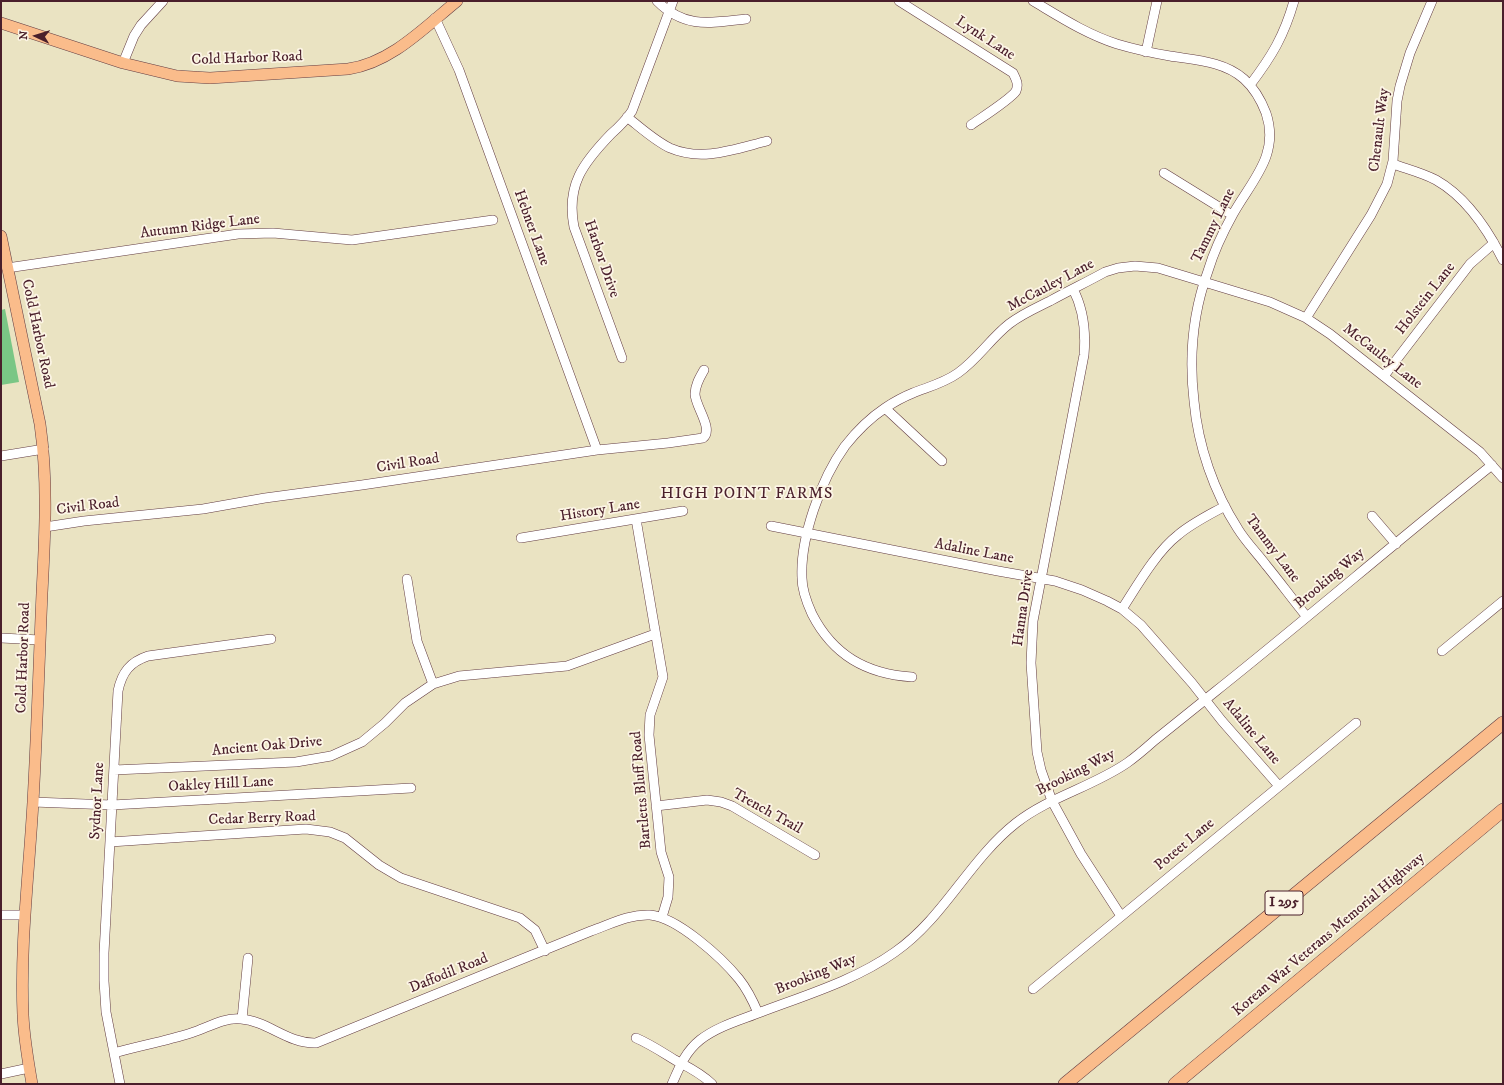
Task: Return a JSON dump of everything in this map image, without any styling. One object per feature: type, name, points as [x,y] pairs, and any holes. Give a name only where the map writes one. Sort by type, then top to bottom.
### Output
[{"type":"highway","name":"I 295","points":[[1064,1084],[1503,723]]},
{"type":"highway","name":"Korean War Veterans Memorial Highway","points":[[1175,1084],[1503,810]]},
{"type":"main road","name":"Cold Harbor Road","points":[[1,23],[123,63],[177,76],[210,78],[355,68],[371,64],[386,56],[457,1]]},
{"type":"main road","name":"Cold Harbor Road","points":[[1,236],[44,449],[45,527],[33,802],[25,915],[23,977],[23,1016],[32,1084]]},
{"type":"street","points":[[123,63],[127,51],[138,31],[163,1]]},
{"type":"street","points":[[657,1],[669,12],[681,18],[699,23],[710,24],[746,19]]},
{"type":"street","name":"Harbor Drive","points":[[622,358],[574,227],[571,206],[572,195],[584,165],[627,117],[636,101],[673,1]]},
{"type":"street","name":"Lynk Lane","points":[[899,1],[1013,73],[1016,77],[1017,87],[1013,95],[971,125]]},
{"type":"street","name":"Tammy Lane","points":[[1033,1],[1096,37],[1146,52],[1224,67],[1243,78],[1250,85],[1258,96],[1267,116],[1270,132],[1270,146],[1267,158],[1232,215],[1204,282],[1193,338],[1192,380],[1194,403],[1202,447],[1225,506],[1245,539],[1307,617]]},
{"type":"street","points":[[1146,52],[1157,1]]},
{"type":"street","points":[[1250,85],[1283,34],[1294,1]]},
{"type":"street","name":"Chenault Way","points":[[1306,318],[1371,215],[1387,184],[1393,164],[1400,86],[1410,53],[1432,1]]},
{"type":"street","name":"Hebner Lane","points":[[435,18],[459,70],[597,450]]},
{"type":"street","points":[[627,117],[670,148],[690,154],[712,154],[767,141]]},
{"type":"street","points":[[1393,164],[1423,174],[1447,187],[1471,212],[1494,243],[1503,260]]},
{"type":"street","points":[[1164,173],[1232,215]]},
{"type":"street","name":"Autumn Ridge Lane","points":[[7,268],[238,234],[272,233],[352,240],[493,220]]},
{"type":"street","name":"Holstein Lane","points":[[1384,376],[1470,264],[1494,243]]},
{"type":"street","name":"McCauley Lane","points":[[912,677],[881,672],[866,667],[843,654],[833,646],[824,635],[810,611],[802,579],[804,551],[807,534],[822,487],[835,462],[853,436],[866,423],[885,408],[912,393],[933,386],[957,374],[967,366],[997,334],[1024,314],[1105,272],[1118,268],[1135,266],[1158,268],[1270,302],[1306,318],[1330,334],[1480,452],[1503,478]]},
{"type":"street","name":"Hanna Drive","points":[[1073,289],[1083,315],[1085,328],[1084,355],[1033,621],[1031,663],[1037,752],[1041,770],[1052,801],[1081,854],[1121,916]]},
{"type":"street","name":"Civil Road","points":[[45,527],[84,521],[203,509],[266,498],[597,450],[703,438],[706,436],[707,429],[697,404],[695,393],[698,382],[704,370]]},
{"type":"street","points":[[885,408],[942,461]]},
{"type":"street","points":[[1,456],[44,449]]},
{"type":"street","name":"Brooking Way","points":[[672,1084],[681,1063],[689,1052],[700,1040],[718,1029],[853,976],[883,960],[902,947],[934,917],[978,861],[1003,835],[1028,815],[1052,801],[1081,788],[1127,763],[1492,465]]},
{"type":"street","points":[[1122,609],[1159,556],[1176,536],[1193,523],[1225,506]]},
{"type":"street","name":"History Lane","points":[[521,538],[683,511]]},
{"type":"street","points":[[1372,516],[1396,544]]},
{"type":"street","name":"Bartletts Bluff Road","points":[[636,519],[663,677],[650,715],[649,735],[661,852],[669,877],[668,897],[662,917]]},
{"type":"street","name":"Adaline Lane","points":[[772,526],[1055,581],[1082,590],[1122,609],[1141,625],[1192,683],[1278,786]]},
{"type":"street","points":[[407,579],[417,641],[433,684]]},
{"type":"street","points":[[1442,651],[1503,601]]},
{"type":"street","name":"Ancient Oak Drive","points":[[114,770],[296,762],[331,756],[362,742],[405,704],[433,684],[459,676],[567,666],[655,634]]},
{"type":"street","points":[[1,638],[40,640]]},
{"type":"street","name":"Sydnor Lane","points":[[120,1084],[106,1012],[104,981],[118,690],[122,676],[130,666],[142,658],[153,654],[271,639]]},
{"type":"street","name":"Poteet Lane","points":[[1033,989],[1356,723]]},
{"type":"street","name":"Oakley Hill Lane","points":[[33,802],[112,805],[411,788]]},
{"type":"street","name":"Trench Trail","points":[[656,806],[707,800],[721,802],[732,806],[815,855]]},
{"type":"street","name":"Cedar Berry Road","points":[[110,842],[306,828],[330,832],[345,838],[380,865],[401,878],[520,918],[535,930],[545,950]]},
{"type":"street","points":[[1,915],[25,915]]},
{"type":"street","name":"Daffodil Road","points":[[114,1052],[192,1033],[233,1019],[242,1019],[255,1023],[305,1044],[316,1043],[628,917],[640,915],[662,917],[678,925],[713,952],[738,978],[749,994],[758,1013]]},
{"type":"street","points":[[242,1019],[248,958]]},
{"type":"street","points":[[636,1038],[657,1048],[696,1071],[712,1084]]},
{"type":"street","points":[[1,1074],[29,1068]]},
{"type":"green space","points":[[5,309],[19,382],[1,385],[1,310]]},
{"type":"district","name":"HIGH POINT FARMS","points":[[747,495]]}]
